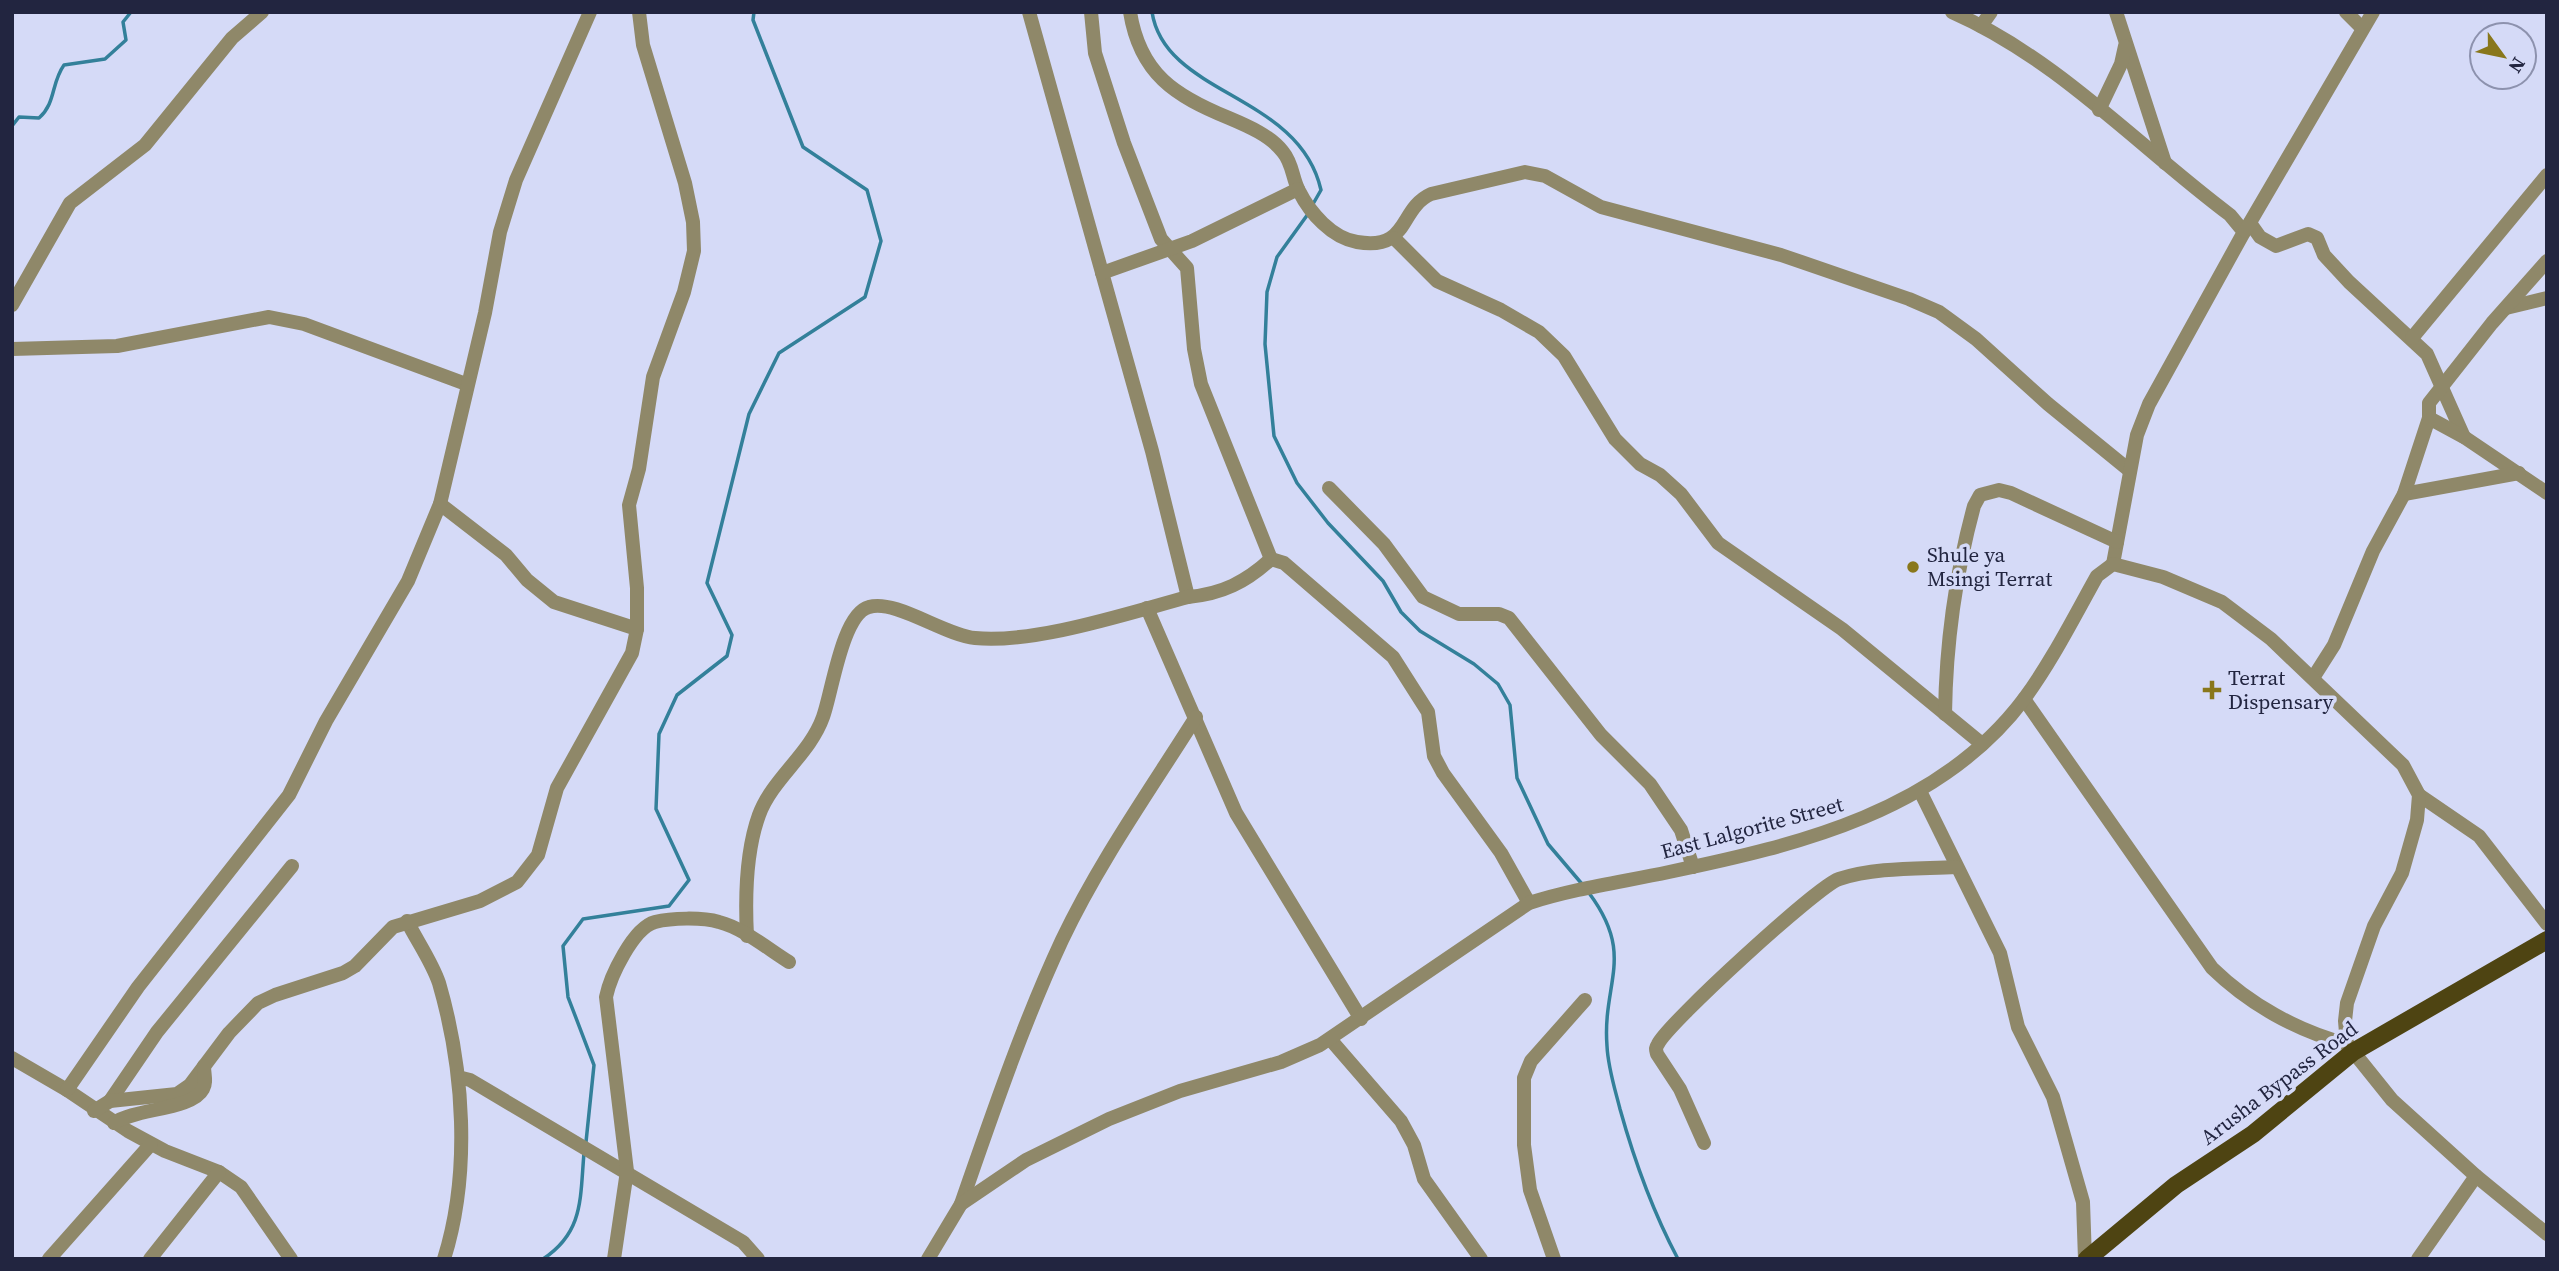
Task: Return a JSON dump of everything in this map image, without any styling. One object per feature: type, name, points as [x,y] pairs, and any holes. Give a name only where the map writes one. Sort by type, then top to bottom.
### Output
[{"type":"main road","name":"Arusha Bypass Road","points":[[2086,1259],[2176,1185],[2253,1134],[2350,1048],[2547,940]]},
{"type":"street","points":[[12,304],[70,203],[145,145],[232,38],[262,12]]},
{"type":"street","points":[[67,1090],[138,986],[289,795],[326,721],[408,581],[440,504],[466,384],[485,313],[500,232],[516,180],[590,12]]},
{"type":"street","points":[[110,1101],[177,1094],[190,1085],[258,1003],[343,973],[355,965],[393,927],[501,892],[530,869],[545,839],[548,813],[557,788],[626,665],[637,629],[637,588],[629,505],[639,469],[653,377],[684,292],[694,251],[693,222],[685,183],[643,46],[639,12]]},
{"type":"street","points":[[1029,12],[1152,451],[1188,597]]},
{"type":"street","points":[[1091,12],[1095,53],[1125,144],[1167,250],[1187,268],[1194,349],[1201,384],[1271,559]]},
{"type":"street","points":[[1130,12],[1134,35],[1143,58],[1158,77],[1186,99],[1267,138],[1282,151],[1292,167],[1297,189],[1312,211],[1343,238],[1377,244],[1394,238],[1421,201],[1432,194],[1525,172],[1545,176],[1601,206],[1781,255],[1939,312],[1976,340],[2048,404],[2129,470]]},
{"type":"street","points":[[1952,12],[1981,26],[2061,78],[2266,242],[2280,246],[2308,234],[2314,235],[2329,261],[2427,354],[2464,437]]},
{"type":"street","points":[[1981,26],[1991,12]]},
{"type":"street","points":[[2116,12],[2166,164]]},
{"type":"street","points":[[2346,12],[2362,28]]},
{"type":"street","points":[[2373,12],[2236,246],[2149,404],[2137,435],[2129,470],[2113,564],[2163,578],[2222,602],[2271,639],[2403,765],[2419,795],[2479,836],[2547,924]]},
{"type":"street","points":[[2099,110],[2120,64],[2125,45]]},
{"type":"street","points":[[2412,338],[2547,176]]},
{"type":"street","points":[[1102,273],[1232,223],[1297,189]]},
{"type":"street","points":[[1394,238],[1437,281],[1501,310],[1539,332],[1563,356],[1615,439],[1640,464],[1681,494],[1718,543],[1842,629],[1982,744]]},
{"type":"street","points":[[2236,246],[2266,242]]},
{"type":"street","points":[[2313,678],[2334,645],[2373,551],[2404,494],[2429,418],[2427,407],[2504,309],[2547,261]]},
{"type":"street","points":[[2504,309],[2547,298]]},
{"type":"street","points":[[12,349],[117,346],[269,317],[304,324],[466,384]]},
{"type":"street","points":[[2429,418],[2464,437],[2546,490]]},
{"type":"street","points":[[2404,494],[2519,473]]},
{"type":"street","points":[[1329,488],[1384,544],[1423,597],[1459,614],[1499,614],[1509,618],[1601,735],[1650,784],[1681,830],[1693,867]]},
{"type":"street","points":[[1945,714],[1945,655],[1953,590],[1974,506],[1980,495],[1999,490],[2011,493],[2117,542]]},
{"type":"street","points":[[440,504],[506,555],[537,591],[554,602],[637,629]]},
{"type":"street","points":[[747,936],[750,862],[760,812],[822,721],[841,651],[858,614],[868,607],[884,607],[952,634],[975,638],[1023,637],[1188,597],[1210,595],[1250,578],[1271,559]]},
{"type":"street","points":[[1271,559],[1284,563],[1393,657],[1428,712],[1434,756],[1443,773],[1501,853],[1530,903]]},
{"type":"street","name":"East Lalgorite Street","points":[[961,1204],[1026,1160],[1109,1119],[1180,1091],[1281,1062],[1330,1039],[1530,903],[1611,881],[1693,867],[1850,825],[1920,791],[1982,744],[2024,699],[2097,576],[2113,564]]},
{"type":"street","points":[[1147,608],[1236,813],[1361,1019]]},
{"type":"street","points":[[2024,699],[2212,968],[2226,982],[2281,1019],[2350,1048]]},
{"type":"street","points":[[928,1259],[961,1204],[1012,1059],[1062,940],[1088,890],[1196,717]]},
{"type":"street","points":[[1920,791],[2000,953],[2018,1027],[2053,1097],[2083,1202],[2086,1259]]},
{"type":"street","points":[[2419,795],[2417,820],[2402,873],[2374,926],[2347,1003],[2344,1021],[2350,1048],[2392,1100],[2476,1176],[2547,1234]]},
{"type":"street","points":[[94,1111],[110,1101],[157,1032],[292,866]]},
{"type":"street","points":[[1704,1143],[1681,1089],[1657,1054],[1660,1041],[1696,1003],[1802,905],[1836,880],[1860,873],[1956,867]]},
{"type":"street","points":[[407,921],[438,981],[458,1077],[459,1171],[453,1229],[444,1259]]},
{"type":"street","points":[[614,1259],[626,1171],[606,1005],[613,974],[642,931],[653,922],[720,922],[789,962]]},
{"type":"street","points":[[1553,1259],[1530,1190],[1524,1145],[1524,1078],[1531,1061],[1585,1000]]},
{"type":"street","points":[[1330,1039],[1401,1121],[1414,1145],[1424,1179],[1481,1259]]},
{"type":"street","points":[[12,1058],[151,1144],[219,1172],[241,1187],[255,1203],[291,1259]]},
{"type":"street","points":[[114,1123],[130,1114],[174,1106],[198,1096],[205,1083],[204,1066]]},
{"type":"street","points":[[458,1077],[470,1080],[626,1171],[743,1242],[758,1259]]},
{"type":"street","points":[[49,1259],[151,1144]]},
{"type":"street","points":[[979,1152],[993,1182]]},
{"type":"street","points":[[149,1259],[219,1172]]},
{"type":"street","points":[[2418,1259],[2476,1176]]},
{"type":"waterway","points":[[12,126],[19,117],[39,118],[48,106],[64,65],[105,59],[126,40],[123,22],[131,12]]},
{"type":"waterway","points":[[586,1142],[594,1065],[568,997],[563,946],[583,919],[669,906],[689,880],[656,809],[659,734],[677,695],[727,656],[732,635],[707,583],[749,414],[779,353],[865,297],[881,241],[867,190],[803,147],[753,20],[754,12]]},
{"type":"waterway","points":[[1152,12],[1162,40],[1181,62],[1205,80],[1261,113],[1287,133],[1308,158],[1321,190],[1313,204]]},
{"type":"waterway","points":[[1308,214],[1277,257],[1267,292],[1265,344],[1274,436],[1297,483],[1328,523],[1383,581],[1401,612],[1420,631],[1474,664],[1498,684],[1510,705],[1517,778],[1548,844],[1582,884]]},
{"type":"waterway","points":[[1589,893],[1603,915],[1611,934],[1614,952],[1607,1024],[1612,1078],[1645,1186],[1678,1259]]},
{"type":"waterway","points":[[543,1259],[556,1249],[573,1225],[580,1199],[584,1153]]},
{"type":"place","name":"Shule ya Msingi Terrat","points":[[1913,567]]},
{"type":"place","name":"Terrat Dispensary","points":[[2212,690]]}]
